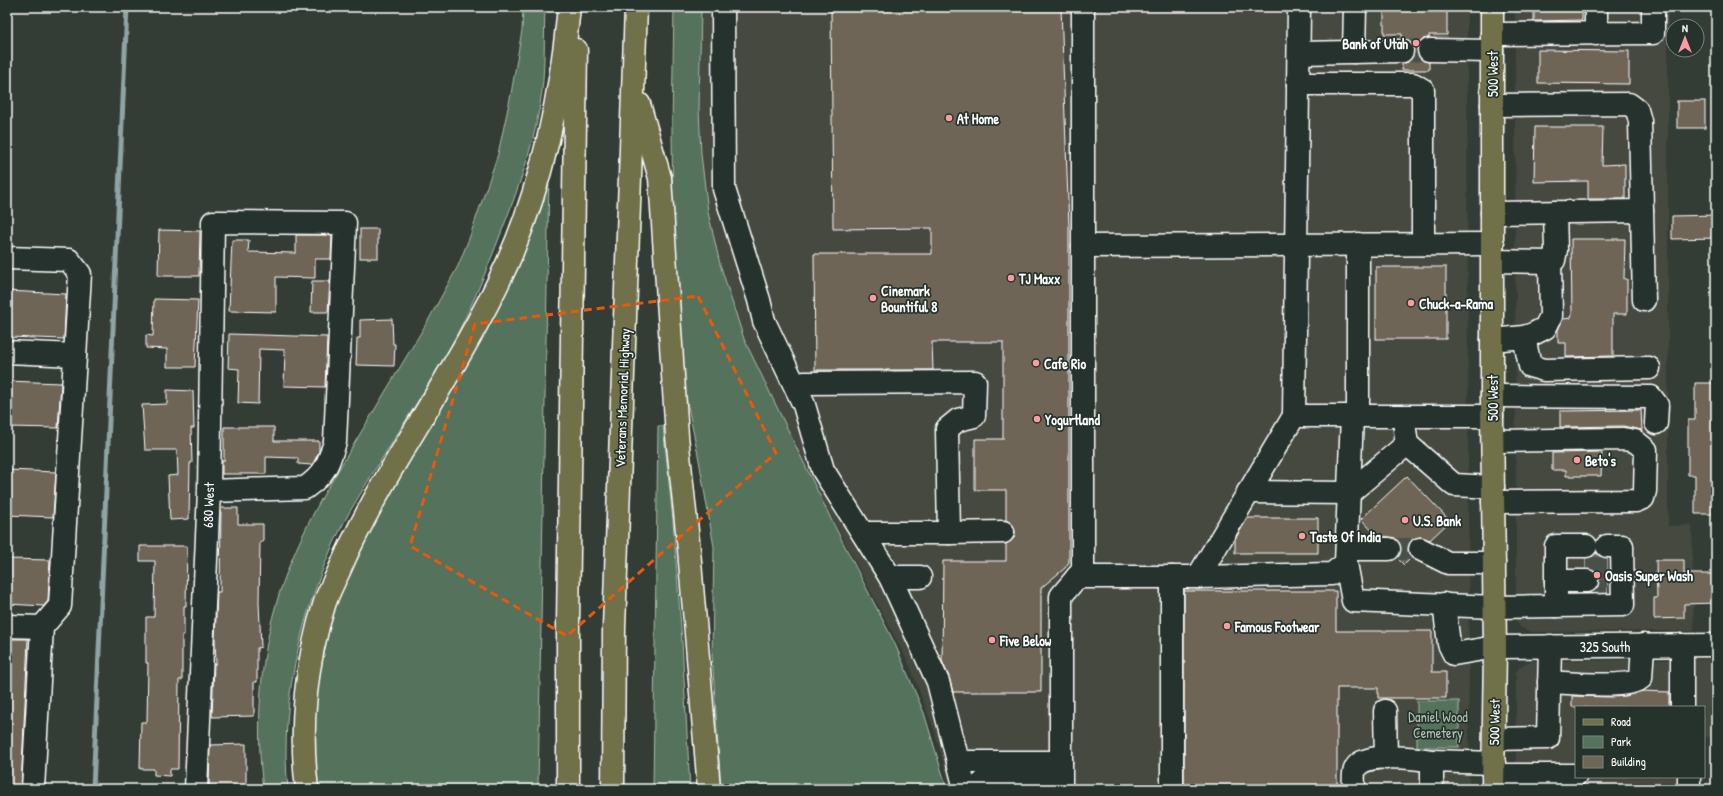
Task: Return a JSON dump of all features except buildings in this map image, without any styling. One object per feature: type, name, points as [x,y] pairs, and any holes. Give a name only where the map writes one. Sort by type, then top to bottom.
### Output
[{"type":"main road","points":[[307,789],[304,745],[306,700],[315,641],[326,600],[352,541],[381,488],[477,324],[507,263],[531,199],[543,160],[560,81],[569,7]]},
{"type":"main road","points":[[568,789],[568,623],[577,7]]},
{"type":"main road","name":"Veterans Memorial Highway","points":[[613,789],[614,628],[636,7]]},
{"type":"main road","name":"500 West","points":[[1492,7],[1492,406],[1495,647],[1494,776]]},
{"type":"main road","points":[[633,86],[660,178],[677,436],[690,558],[709,789]]},
{"type":"street","points":[[723,7],[724,189],[759,300],[764,321],[804,405],[823,470],[890,577],[938,682],[965,789]]},
{"type":"street","points":[[1060,789],[1058,762],[1060,596],[1084,570],[1084,7]]},
{"type":"street","points":[[1198,577],[1294,416],[1299,7]]},
{"type":"street","points":[[1354,52],[1355,7]]},
{"type":"street","points":[[1596,7],[1596,34]]},
{"type":"street","points":[[1429,50],[1492,42],[1596,34],[1653,33],[1653,7]]},
{"type":"street","points":[[1298,53],[1402,51]]},
{"type":"street","points":[[1298,84],[1413,84],[1423,90],[1423,244]]},
{"type":"street","points":[[1492,105],[1630,104],[1637,110],[1640,121],[1644,300]]},
{"type":"street","points":[[1492,213],[1642,211]]},
{"type":"street","points":[[1084,246],[1423,244],[1550,262],[1554,260],[1556,250],[1555,212]]},
{"type":"street","name":"680 West","points":[[196,789],[209,491],[213,222],[345,223],[335,442],[328,463],[319,479],[306,488],[209,491]]},
{"type":"street","points":[[1358,244],[1355,416],[1346,556],[1353,601],[1494,607],[1556,586],[1605,580]]},
{"type":"street","points":[[7,258],[68,260],[80,274],[60,606],[42,627],[33,789]]},
{"type":"street","points":[[1492,340],[1524,337],[1545,328],[1551,316],[1550,262]]},
{"type":"street","points":[[1524,337],[1530,366],[1544,370],[1648,368]]},
{"type":"street","points":[[7,352],[75,355]]},
{"type":"street","points":[[804,383],[975,382],[974,416],[958,420],[948,428],[948,533]]},
{"type":"street","points":[[1294,416],[1402,416],[1492,406],[1651,397],[1657,404],[1656,423]]},
{"type":"street","points":[[1402,416],[1408,444],[1454,485],[1493,494],[1636,501],[1643,498],[1645,491],[1646,450],[1635,441],[1623,439],[1493,441]]},
{"type":"street","points":[[1248,492],[1349,493],[1408,444]]},
{"type":"street","points":[[863,533],[1003,532]]},
{"type":"street","points":[[1556,586],[1556,546],[1622,546],[1605,580]]},
{"type":"street","points":[[1077,577],[1172,578],[1332,574],[1346,556],[1389,549]]},
{"type":"street","points":[[1420,549],[1448,563],[1494,563]]},
{"type":"street","points":[[890,577],[920,577]]},
{"type":"street","points":[[1172,578],[1172,789]]},
{"type":"street","points":[[1556,586],[1623,605],[1605,580]]},
{"type":"street","name":"325 South","points":[[1444,604],[1449,644],[1454,654],[1495,647],[1716,645]]},
{"type":"street","points":[[7,626],[42,627]]},
{"type":"street","points":[[1682,645],[1682,706]]},
{"type":"street","points":[[1494,739],[1548,738],[1550,646]]},
{"type":"street","points":[[1549,682],[1625,684],[1638,681],[1641,678],[1642,673],[1643,646]]},
{"type":"street","points":[[1385,710],[1386,758]]},
{"type":"street","points":[[1354,789],[1355,771],[1358,765],[1368,759],[1415,758],[1494,776],[1536,782],[1575,775]]},
{"type":"street","points":[[1432,761],[1432,789]]},
{"type":"street","points":[[958,762],[1058,762]]},
{"type":"street","points":[[979,789],[980,785],[987,779],[1041,778],[1058,762]]},
{"type":"street","points":[[1689,778],[1689,789]]},
{"type":"highlighted area","points":[[698,296],[776,453],[567,636],[410,546],[475,324]]},
{"type":"shaded area","points":[[687,7],[1467,7],[1469,789],[951,789],[933,727],[909,664],[839,531],[804,470],[745,356],[692,164]]},
{"type":"shaded area","points":[[1515,7],[1668,7],[1668,18],[1665,18],[1665,58],[1668,58],[1668,526],[1692,525],[1694,631],[1530,632],[1520,627],[1516,620]]},
{"type":"shaded area","points":[[1716,659],[1716,737],[1705,737],[1705,706],[1575,706],[1575,778],[1701,778],[1701,789],[1516,789],[1516,673],[1525,663],[1532,661]]},
{"type":"green space","points":[[523,7],[545,7],[542,91],[536,127],[520,181],[484,277],[450,348],[349,513],[320,577],[308,611],[292,683],[287,719],[286,755],[288,789],[263,789],[260,745],[260,698],[265,652],[279,593],[309,521],[429,319],[458,266],[470,236],[498,154],[511,94],[522,30]]},
{"type":"green space","points":[[674,7],[701,7],[699,108],[701,154],[708,212],[720,264],[744,339],[831,519],[895,644],[924,713],[947,789],[721,789],[712,654],[714,547],[699,460],[684,387],[673,246],[672,128]]},
{"type":"green space","points":[[549,175],[538,789],[315,789],[312,705],[328,614]]},
{"type":"green space","points":[[658,426],[663,426],[673,521],[682,641],[690,789],[653,789]]},
{"type":"green space","name":"Daniel Wood Cemetery","points":[[1417,701],[1459,701],[1459,747],[1417,747]]},
{"type":"waterway","points":[[93,789],[127,7]]},
{"type":"tunnel","points":[[1402,51],[1429,50]]},
{"type":"tunnel","points":[[1389,549],[1420,549]]},
{"type":"tunnel","points":[[1586,568],[1607,568]]},
{"type":"tunnel","points":[[1587,591],[1607,591]]},
{"type":"place","name":"Bank of Utah","points":[[1416,43]]},
{"type":"place","name":"At Home","points":[[949,118]]},
{"type":"place","name":"TJ Maxx","points":[[1011,278]]},
{"type":"place","name":"Cinemark Bountiful 8","points":[[873,298]]},
{"type":"place","name":"Chuck-a-Rama","points":[[1411,303]]},
{"type":"place","name":"Cafe Rio","points":[[1036,363]]},
{"type":"place","name":"Yogurtland","points":[[1037,419]]},
{"type":"place","name":"Beto's","points":[[1577,460]]},
{"type":"place","name":"U.S. Bank","points":[[1405,520]]},
{"type":"place","name":"Taste Of India","points":[[1302,536]]},
{"type":"place","name":"Oasis Super Wash","points":[[1597,575]]},
{"type":"place","name":"Famous Footwear","points":[[1227,626]]},
{"type":"place","name":"Five Below","points":[[992,640]]}]
